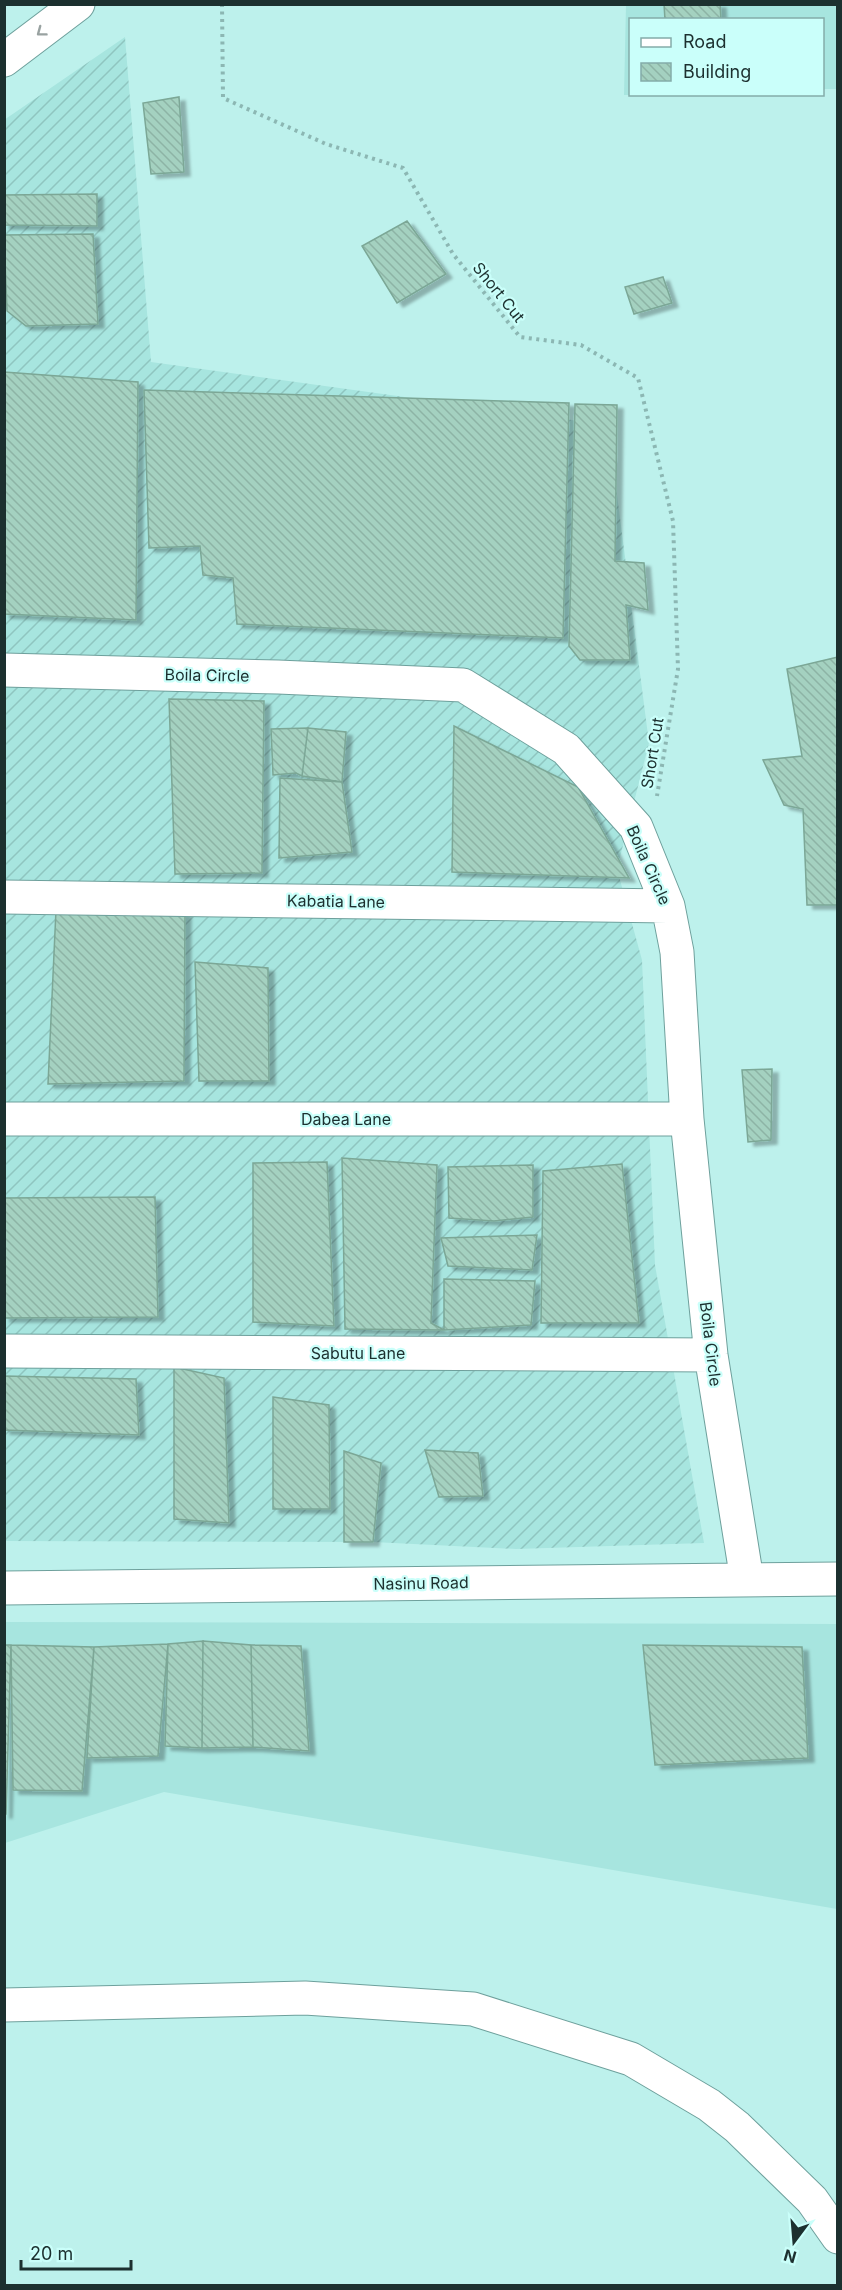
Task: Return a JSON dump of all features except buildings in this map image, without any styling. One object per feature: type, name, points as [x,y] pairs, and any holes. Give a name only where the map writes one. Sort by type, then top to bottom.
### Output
[{"type":"main road","points":[[4,60],[78,4]]},
{"type":"main road","name":"Boila Circle","points":[[4,670],[278,677],[464,685],[566,749],[636,827],[668,906],[677,952],[687,1119],[711,1355],[747,1580]]},
{"type":"main road","name":"Kabatia Lane","points":[[4,897],[668,906]]},
{"type":"main road","name":"Dabea Lane","points":[[4,1119],[687,1119]]},
{"type":"main road","name":"Sabutu Lane","points":[[4,1351],[711,1355]]},
{"type":"main road","name":"Nasinu Road","points":[[4,1588],[837,1579]]},
{"type":"main road","points":[[4,2004],[305,1998],[473,2009],[631,2058],[709,2105],[737,2127],[812,2200],[837,2237]]},
{"type":"path","name":"Short Cut","points":[[222,4],[223,98],[326,144],[403,168],[453,254],[520,337],[581,345],[638,378],[673,521],[678,669],[657,797]]},
{"type":"shaded area","points":[[626,5],[837,5],[837,89],[824,89],[824,18],[629,18],[629,95],[624,95]]},
{"type":"shaded area","points":[[125,37],[151,362],[608,425],[649,743],[617,869],[642,960],[655,1265],[704,1543],[516,1549],[373,1542],[5,1541],[4,120]]},
{"type":"shaded area","points":[[5,1622],[837,1624],[837,1909],[164,1792],[5,1843]]}]
